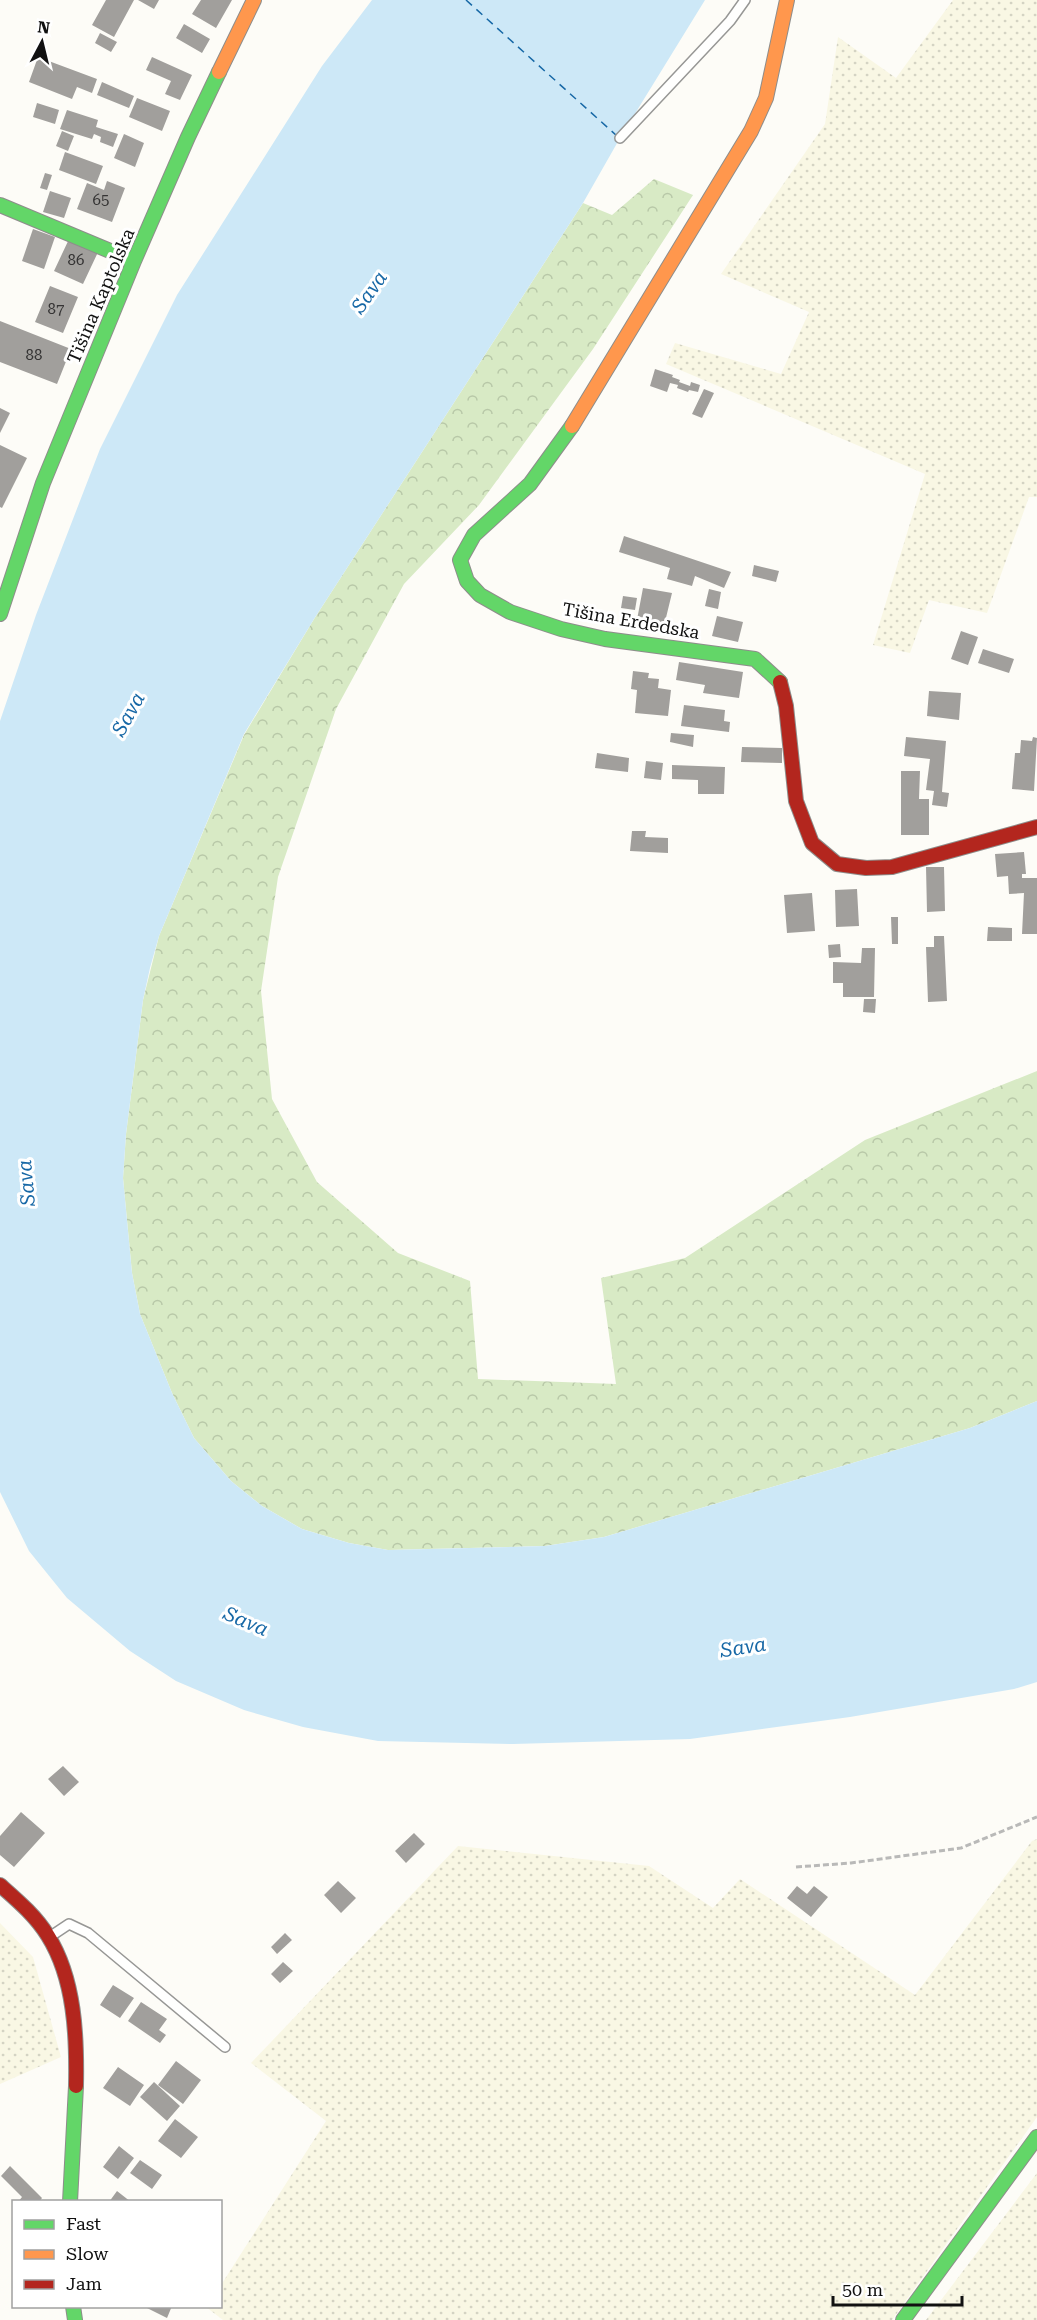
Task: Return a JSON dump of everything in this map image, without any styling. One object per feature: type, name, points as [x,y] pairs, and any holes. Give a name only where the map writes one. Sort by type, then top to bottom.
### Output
[{"type":"main road","name":"Tišina Kaptolska","points":[[0,614],[43,483],[134,261],[188,137],[254,0]]},
{"type":"main road","name":"Tišina Erdedska","points":[[786,0],[766,98],[751,131],[564,439],[530,484],[474,535],[460,560],[467,581],[480,596],[510,612],[561,629],[605,639],[754,659],[780,682],[786,706],[796,801],[812,843],[837,864],[866,868],[892,867],[1037,827]]},
{"type":"main road","points":[[0,205],[134,261]]},
{"type":"main road","points":[[0,1885],[49,1937],[70,1991],[76,2064],[70,2200]]},
{"type":"main road","points":[[903,2320],[1037,2137]]},
{"type":"lane","points":[[620,138],[730,21],[745,0]]},
{"type":"lane","points":[[49,1937],[69,1924],[88,1934],[225,2047]]},
{"type":"path","points":[[796,1866],[851,1863],[961,1848],[1037,1817]]},
{"type":"shaded area","points":[[953,0],[1037,0],[1037,497],[1029,497],[987,613],[929,600],[910,653],[873,645],[925,474],[666,364],[675,343],[781,374],[809,312],[721,274],[825,124],[838,37],[896,78]]},
{"type":"shaded area","points":[[1037,1839],[1037,2117],[892,2320],[223,2320],[207,2308],[222,2308],[222,2283],[326,2121],[251,2063],[458,1846],[649,1866],[713,1908],[740,1879],[915,1995],[1032,1841]]},
{"type":"shaded area","points":[[0,1923],[33,1957],[61,2057],[0,2084]]},
{"type":"shaded area","points":[[1037,2173],[1037,2320],[926,2320]]},
{"type":"green space","points":[[654,179],[693,195],[593,349],[479,505],[404,584],[336,709],[278,877],[261,991],[272,1099],[317,1182],[398,1253],[470,1281],[478,1379],[616,1384],[601,1278],[685,1258],[865,1140],[1037,1071],[1037,1401],[970,1428],[604,1537],[545,1546],[388,1550],[349,1543],[302,1529],[262,1506],[231,1481],[194,1438],[172,1393],[140,1314],[132,1273],[123,1178],[126,1134],[143,1000],[159,936],[244,735],[314,619],[583,203],[612,215]]},
{"type":"water","name":"Sava","points":[[372,0],[705,0],[583,203],[314,619],[244,734],[159,936],[143,1000],[126,1134],[123,1178],[132,1273],[140,1314],[172,1393],[194,1438],[231,1481],[262,1506],[302,1529],[349,1543],[388,1550],[545,1546],[604,1537],[970,1428],[1037,1401],[1037,1682],[1014,1689],[850,1717],[690,1739],[513,1744],[378,1741],[303,1727],[244,1710],[176,1681],[130,1651],[67,1598],[29,1551],[0,1492],[0,721],[36,615],[100,449],[177,295],[322,66]]},
{"type":"building","points":[[106,0],[134,0],[114,37],[92,25]]},
{"type":"building","points":[[138,0],[159,0],[154,9]]},
{"type":"building","points":[[201,0],[232,0],[216,28],[192,14]]},
{"type":"building","points":[[184,24],[210,39],[202,53],[176,38]]},
{"type":"building","points":[[100,33],[117,42],[111,52],[95,43]]},
{"type":"building","points":[[38,57],[97,79],[92,93],[77,87],[72,99],[29,82]]},
{"type":"building","points":[[152,57],[192,75],[180,100],[165,94],[171,81],[146,70]]},
{"type":"building","points":[[102,82],[134,96],[129,108],[97,95]]},
{"type":"building","points":[[137,98],[170,111],[162,131],[129,117]]},
{"type":"building","points":[[37,103],[59,110],[55,124],[33,117]]},
{"type":"building","points":[[67,110],[98,120],[96,127],[118,134],[113,147],[100,142],[101,137],[94,134],[92,139],[60,129]]},
{"type":"building","points":[[62,131],[74,136],[68,151],[56,146]]},
{"type":"building","points":[[124,134],[144,143],[135,167],[114,158]]},
{"type":"building","points":[[65,152],[103,166],[96,184],[59,170]]},
{"type":"building","points":[[45,173],[52,175],[47,190],[40,188]]},
{"type":"building","points":[[107,181],[125,188],[112,222],[77,209],[87,183],[104,190]]},
{"type":"building","points":[[50,191],[71,198],[64,218],[43,212]]},
{"type":"building","points":[[33,229],[55,237],[44,269],[22,261]]},
{"type":"building","points":[[70,237],[99,250],[83,284],[54,271]]},
{"type":"building","points":[[50,286],[78,297],[63,333],[35,322]]},
{"type":"building","points":[[0,321],[71,349],[57,384],[0,362]]},
{"type":"building","points":[[655,369],[673,375],[672,377],[680,380],[679,382],[690,386],[691,382],[700,385],[698,392],[689,390],[688,392],[670,383],[667,392],[650,386]]},
{"type":"building","points":[[704,389],[714,393],[702,418],[692,414]]},
{"type":"building","points":[[0,408],[10,413],[0,433]]},
{"type":"building","points":[[0,445],[27,458],[2,508],[0,507]]},
{"type":"building","points":[[624,536],[731,572],[724,588],[695,576],[692,586],[667,579],[670,568],[619,552]]},
{"type":"building","points":[[754,565],[779,571],[776,582],[752,576]]},
{"type":"building","points":[[643,588],[672,593],[663,630],[636,625]]},
{"type":"building","points":[[709,589],[721,592],[718,609],[705,606]]},
{"type":"building","points":[[623,596],[637,598],[635,610],[621,608]]},
{"type":"building","points":[[717,616],[743,622],[738,642],[712,636]]},
{"type":"building","points":[[961,631],[978,637],[968,665],[951,659]]},
{"type":"building","points":[[983,649],[1014,659],[1009,673],[978,663]]},
{"type":"building","points":[[679,662],[743,672],[739,698],[703,693],[705,685],[676,680]]},
{"type":"building","points":[[633,671],[649,673],[648,678],[659,679],[658,688],[671,690],[668,716],[635,713],[637,690],[631,689]]},
{"type":"building","points":[[929,691],[961,693],[959,720],[927,716]]},
{"type":"building","points":[[684,705],[725,710],[724,721],[730,722],[729,732],[681,726]]},
{"type":"building","points":[[671,733],[694,735],[693,747],[670,742]]},
{"type":"building","points":[[906,737],[946,741],[942,792],[949,793],[947,807],[932,805],[934,791],[926,790],[930,759],[904,756]]},
{"type":"building","points":[[1033,737],[1037,738],[1034,791],[1012,789],[1015,753],[1020,753],[1021,740],[1032,741]]},
{"type":"building","points":[[742,747],[782,748],[782,763],[741,762]]},
{"type":"building","points":[[597,753],[629,758],[628,772],[595,768]]},
{"type":"building","points":[[646,761],[663,763],[661,780],[644,778]]},
{"type":"building","points":[[672,765],[725,767],[724,794],[698,794],[698,780],[672,779]]},
{"type":"building","points":[[901,771],[920,771],[919,799],[929,799],[929,835],[901,835]]},
{"type":"building","points":[[632,831],[646,831],[645,837],[668,838],[668,853],[630,851]]},
{"type":"building","points":[[1024,852],[1026,874],[1022,874],[1022,878],[1037,878],[1037,934],[1022,934],[1024,893],[1009,894],[1008,876],[997,877],[995,854]]},
{"type":"building","points":[[926,867],[944,867],[945,911],[927,912]]},
{"type":"building","points":[[857,889],[859,926],[836,927],[835,890]]},
{"type":"building","points":[[812,893],[815,931],[787,933],[784,895]]},
{"type":"building","points":[[891,917],[898,917],[898,944],[892,944]]},
{"type":"building","points":[[988,927],[1012,928],[1012,941],[987,941]]},
{"type":"building","points":[[934,936],[944,936],[947,1001],[928,1002],[926,947],[934,947]]},
{"type":"building","points":[[840,944],[841,957],[829,958],[828,945]]},
{"type":"building","points":[[862,948],[875,948],[874,997],[843,997],[843,983],[833,983],[833,962],[861,963]]},
{"type":"building","points":[[864,999],[876,999],[875,1013],[863,1012]]},
{"type":"building","points":[[63,1766],[79,1782],[64,1796],[48,1779]]},
{"type":"building","points":[[21,1812],[45,1833],[14,1867],[0,1855],[0,1836]]},
{"type":"building","points":[[414,1833],[425,1844],[406,1863],[395,1851]]},
{"type":"building","points":[[338,1881],[356,1898],[341,1913],[324,1895]]},
{"type":"building","points":[[797,1886],[807,1894],[814,1886],[828,1897],[811,1917],[787,1898]]},
{"type":"building","points":[[285,1933],[292,1940],[277,1954],[271,1947]]},
{"type":"building","points":[[283,1962],[293,1971],[280,1983],[271,1974]]},
{"type":"building","points":[[113,1985],[134,1998],[120,2018],[100,2005]]},
{"type":"building","points":[[141,2002],[167,2019],[159,2030],[166,2035],[160,2043],[128,2021]]},
{"type":"building","points":[[176,2061],[201,2080],[183,2104],[158,2085]]},
{"type":"building","points":[[118,2067],[144,2085],[130,2106],[103,2088]]},
{"type":"building","points":[[154,2082],[180,2106],[167,2121],[140,2097]]},
{"type":"building","points":[[175,2119],[198,2137],[181,2158],[158,2141]]},
{"type":"building","points":[[119,2146],[134,2158],[118,2179],[103,2167]]},
{"type":"building","points":[[140,2160],[162,2175],[152,2189],[130,2173]]},
{"type":"building","points":[[10,2166],[42,2198],[40,2200],[20,2200],[22,2197],[1,2176]]},
{"type":"building","points":[[117,2191],[128,2200],[110,2200]]},
{"type":"building","points":[[147,2308],[171,2308],[167,2318]]},
{"type":"ferry route","points":[[466,0],[617,136]]},
{"type":"traffic: fast","points":[[0,614],[43,483],[134,261],[219,72]]},
{"type":"traffic: fast","points":[[0,205],[134,261]]},
{"type":"traffic: fast","points":[[572,426],[530,484],[474,535],[460,560],[467,581],[480,595],[510,612],[561,629],[605,639],[755,659],[780,682]]},
{"type":"traffic: fast","points":[[70,2200],[76,2086]]},
{"type":"traffic: fast","points":[[903,2320],[1037,2137]]},
{"type":"traffic: fast","points":[[73,2308],[75,2320]]},
{"type":"traffic: slow","points":[[219,72],[254,0]]},
{"type":"traffic: slow","points":[[572,426],[751,131],[766,98],[787,0]]},
{"type":"traffic: jam","points":[[780,682],[786,706],[796,801],[812,843],[837,864],[866,868],[892,867],[1037,827]]},
{"type":"traffic: jam","points":[[0,1885],[38,1922],[48,1936],[64,1971],[75,2028],[76,2086]]}]
